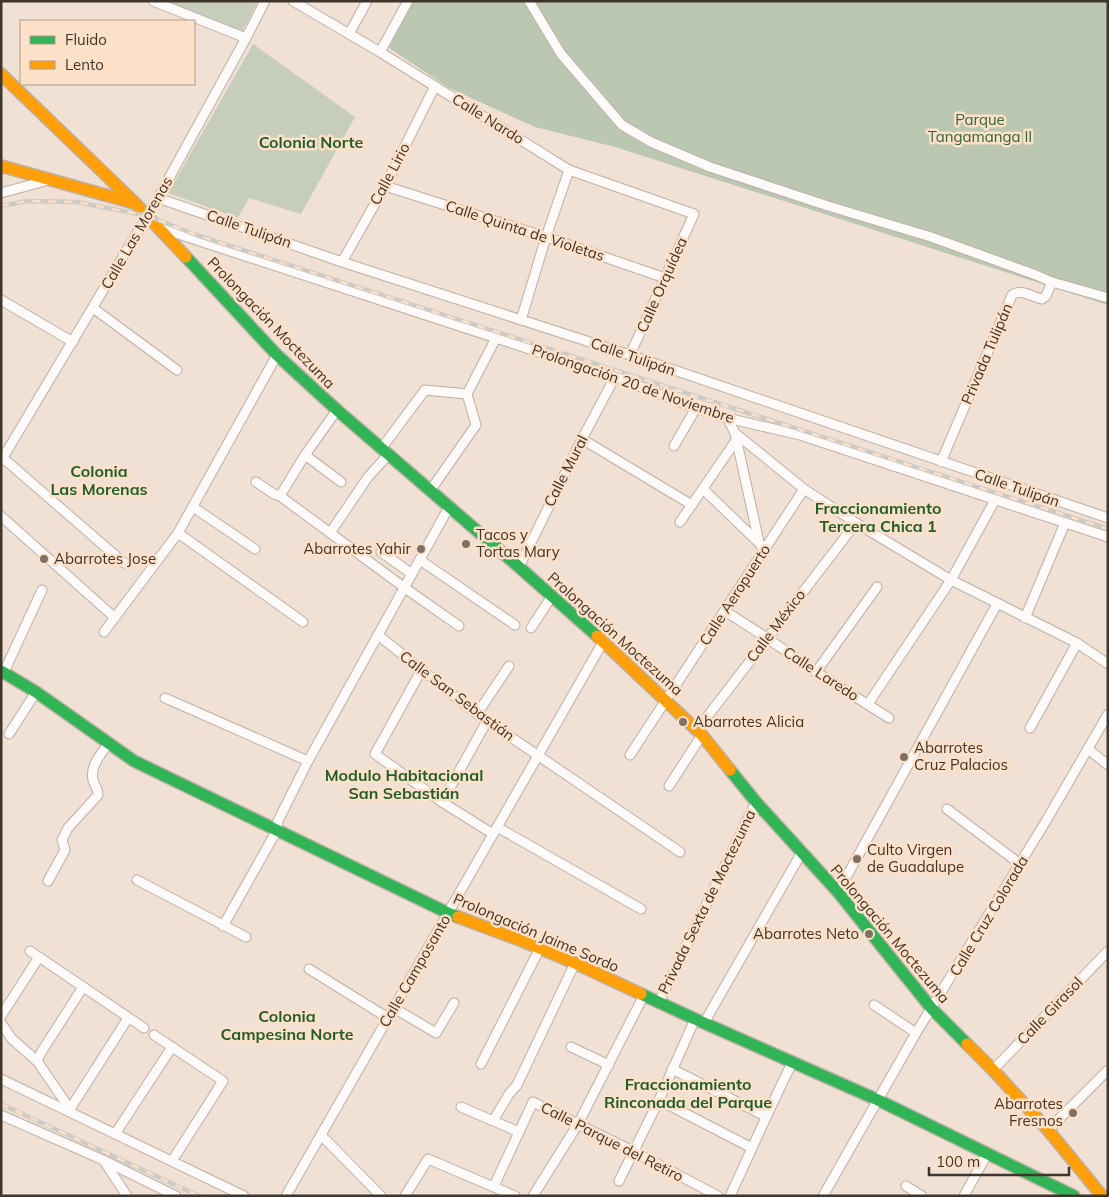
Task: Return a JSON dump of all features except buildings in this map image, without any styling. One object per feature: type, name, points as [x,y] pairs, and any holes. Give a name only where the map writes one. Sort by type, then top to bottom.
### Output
[{"type":"main road","name":"Prolongación Moctezuma","points":[[1,74],[148,216],[277,355],[384,452],[552,596],[699,733],[756,802],[838,892],[932,1009],[993,1070],[1048,1130],[1102,1196]]},
{"type":"main road","points":[[1,166],[136,204]]},
{"type":"main road","name":"Prolongación Jaime Sordo","points":[[2,671],[36,692],[134,761],[448,913],[575,963],[792,1063],[878,1100],[1074,1196]]},
{"type":"street","points":[[154,1],[246,38]]},
{"type":"street","name":"Calle Las Morenas","points":[[2,460],[148,216],[265,1]]},
{"type":"street","name":"Calle Nardo","points":[[293,1],[380,52],[569,170],[694,214]]},
{"type":"street","points":[[349,34],[367,1]]},
{"type":"street","points":[[380,52],[408,1]]},
{"type":"street","points":[[529,1],[561,54],[616,118],[622,124],[651,142],[710,167],[828,206],[931,236],[1052,282],[1108,298]]},
{"type":"street","name":"Calle Lirio","points":[[342,262],[384,186],[435,86]]},
{"type":"street","points":[[521,320],[569,170]]},
{"type":"street","points":[[1,192],[49,180]]},
{"type":"street","name":"Calle Quinta de Violetas","points":[[384,186],[546,237],[665,278]]},
{"type":"street","name":"Calle Tulipán","points":[[158,198],[342,262],[630,356],[1108,518]]},
{"type":"street","name":"Calle Orquídea","points":[[630,356],[694,214]]},
{"type":"street","name":"Prolongación 20 de Noviembre","points":[[159,228],[615,377],[696,408],[727,418],[800,435],[1108,537]]},
{"type":"street","name":"Privada Tulipán","points":[[940,462],[1012,295],[1021,292],[1042,299],[1046,296],[1052,282]]},
{"type":"street","points":[[1,300],[73,342]]},
{"type":"street","points":[[92,308],[177,370]]},
{"type":"street","points":[[430,491],[476,426],[466,394],[496,338]]},
{"type":"street","points":[[104,632],[178,533],[277,355]]},
{"type":"street","name":"Calle Mural","points":[[519,567],[615,377]]},
{"type":"street","points":[[330,533],[425,390],[466,394]]},
{"type":"street","points":[[674,446],[696,408]]},
{"type":"street","points":[[280,496],[305,455],[337,410]]},
{"type":"street","points":[[727,418],[736,436],[761,546]]},
{"type":"street","points":[[736,436],[804,488],[856,523],[950,580],[1077,643],[1108,664]]},
{"type":"street","points":[[680,522],[736,436]]},
{"type":"street","points":[[582,439],[692,504]]},
{"type":"street","points":[[305,455],[341,482]]},
{"type":"street","points":[[2,460],[124,563]]},
{"type":"street","points":[[256,482],[280,496],[459,626]]},
{"type":"street","name":"Calle Aeropuerto","points":[[630,755],[725,611],[761,546],[804,488]]},
{"type":"street","points":[[703,489],[761,546]]},
{"type":"street","points":[[868,704],[950,580],[995,500]]},
{"type":"street","points":[[193,507],[255,549]]},
{"type":"street","points":[[223,926],[277,830],[278,821],[308,761],[449,507]]},
{"type":"street","points":[[1,516],[114,617]]},
{"type":"street","name":"Calle México","points":[[669,786],[699,733],[767,638],[856,523]]},
{"type":"street","points":[[1025,618],[1065,523]]},
{"type":"street","points":[[178,533],[303,622]]},
{"type":"street","points":[[381,552],[412,574]]},
{"type":"street","points":[[420,560],[514,626]]},
{"type":"street","points":[[816,672],[877,587]]},
{"type":"street","points":[[2,671],[42,590]]},
{"type":"street","points":[[531,628],[552,596]]},
{"type":"street","points":[[838,892],[997,604]]},
{"type":"street","name":"Calle Laredo","points":[[725,611],[889,718]]},
{"type":"street","name":"Calle San Sebastián","points":[[378,635],[477,714],[680,852]]},
{"type":"street","name":"Calle Camposanto","points":[[286,1196],[603,642]]},
{"type":"street","points":[[1030,728],[1077,643]]},
{"type":"street","points":[[477,714],[509,666]]},
{"type":"street","points":[[422,670],[375,754],[442,802],[641,909]]},
{"type":"street","points":[[9,734],[36,692]]},
{"type":"street","points":[[165,698],[308,761]]},
{"type":"street","name":"Calle Cruz Colorada","points":[[824,1196],[916,1033],[1020,864],[1108,714]]},
{"type":"street","points":[[442,802],[487,721]]},
{"type":"street","points":[[48,881],[65,850],[62,840],[68,828],[98,795],[98,789],[93,780],[93,765],[109,743]]},
{"type":"street","points":[[1088,749],[1108,764]]},
{"type":"street","name":"Privada Sexta de Moctezuma","points":[[659,1002],[756,802]]},
{"type":"street","points":[[947,809],[1020,864]]},
{"type":"street","points":[[619,1181],[659,1100],[672,1069],[802,852]]},
{"type":"street","points":[[137,880],[246,937]]},
{"type":"street","points":[[481,1064],[540,948]]},
{"type":"street","points":[[30,950],[144,1028]]},
{"type":"street","name":"Calle Girasol","points":[[993,1070],[1108,952]]},
{"type":"street","points":[[1,1016],[39,957]]},
{"type":"street","points":[[493,1121],[508,1094],[517,1084],[575,963]]},
{"type":"street","points":[[309,969],[388,1018]]},
{"type":"street","points":[[37,1061],[83,987]]},
{"type":"street","points":[[534,1196],[578,1124],[644,995]]},
{"type":"street","points":[[394,1008],[436,1033],[454,1003]]},
{"type":"street","points":[[874,1005],[916,1033]]},
{"type":"street","points":[[71,1111],[128,1018]]},
{"type":"street","points":[[1,1023],[12,1039],[37,1061],[71,1111]]},
{"type":"street","points":[[154,1035],[223,1081],[172,1161]]},
{"type":"street","points":[[115,1134],[172,1047]]},
{"type":"street","points":[[571,1047],[609,1065]]},
{"type":"street","points":[[730,1196],[792,1063]]},
{"type":"street","points":[[672,1069],[766,1116]]},
{"type":"street","points":[[1048,1130],[1108,1070]]},
{"type":"street","points":[[1,1079],[71,1111],[244,1196]]},
{"type":"street","points":[[659,1100],[752,1148]]},
{"type":"street","name":"Calle Parque del Retiro","points":[[519,1132],[533,1102],[634,1151],[718,1196]]},
{"type":"street","points":[[461,1107],[519,1132],[494,1186]]},
{"type":"street","points":[[1,1115],[103,1160],[176,1196]]},
{"type":"street","points":[[321,1135],[380,1196]]},
{"type":"street","points":[[964,1196],[986,1154]]},
{"type":"street","points":[[405,1196],[428,1159],[515,1196]]},
{"type":"street","points":[[103,1160],[127,1196]]},
{"type":"street","points":[[906,1186],[922,1196]]},
{"type":"street","points":[[1102,1196],[1108,1191]]},
{"type":"green space","points":[[166,1],[258,1],[242,32]]},
{"type":"green space","name":"Parque Tangamanga II","points":[[411,1],[1108,1],[1108,305],[615,147],[535,127],[449,88],[389,48]]},
{"type":"green space","points":[[253,44],[355,117],[301,214],[249,198],[238,218],[168,193]]},
{"type":"railway","points":[[1,206],[28,201],[77,202],[148,216],[199,236],[1108,529]]},
{"type":"railway","points":[[1,1104],[199,1196]]},
{"type":"traffic: fast","points":[[186,257],[277,355],[337,410],[597,636]]},
{"type":"traffic: fast","points":[[1,671],[36,692],[134,761],[458,917]]},
{"type":"traffic: fast","points":[[730,770],[756,802],[838,892],[932,1009],[967,1044]]},
{"type":"traffic: fast","points":[[641,994],[878,1100],[1074,1196]]},
{"type":"traffic: slow","points":[[1,74],[136,204],[186,257]]},
{"type":"traffic: slow","points":[[1,166],[134,203]]},
{"type":"traffic: slow","points":[[597,636],[702,735],[730,770]]},
{"type":"traffic: slow","points":[[458,917],[575,963],[641,994]]},
{"type":"traffic: slow","points":[[967,1044],[1048,1130],[1102,1196]]},
{"type":"place","name":"Tacos y Tortas Mary","points":[[466,544]]},
{"type":"place","name":"Abarrotes Yahir","points":[[421,549]]},
{"type":"place","name":"Abarrotes Jose","points":[[44,559]]},
{"type":"place","name":"Abarrotes Alicia","points":[[683,722]]},
{"type":"place","name":"Abarrotes Cruz Palacios","points":[[904,757]]},
{"type":"place","name":"Culto Virgen de Guadalupe","points":[[857,859]]},
{"type":"place","name":"Abarrotes Neto","points":[[869,934]]},
{"type":"place","name":"Abarrotes Fresnos","points":[[1073,1113]]},
{"type":"district","name":"Colonia Norte","points":[[311,142]]},
{"type":"district","name":"Colonia Las Morenas","points":[[99,480]]},
{"type":"district","name":"Fraccionamiento Tercera Chica 1","points":[[878,517]]},
{"type":"district","name":"Modulo Habitacional San Sebastián","points":[[404,784]]},
{"type":"district","name":"Colonia Campesina Norte","points":[[287,1025]]},
{"type":"district","name":"Fraccionamiento Rinconada del Parque","points":[[688,1093]]}]
